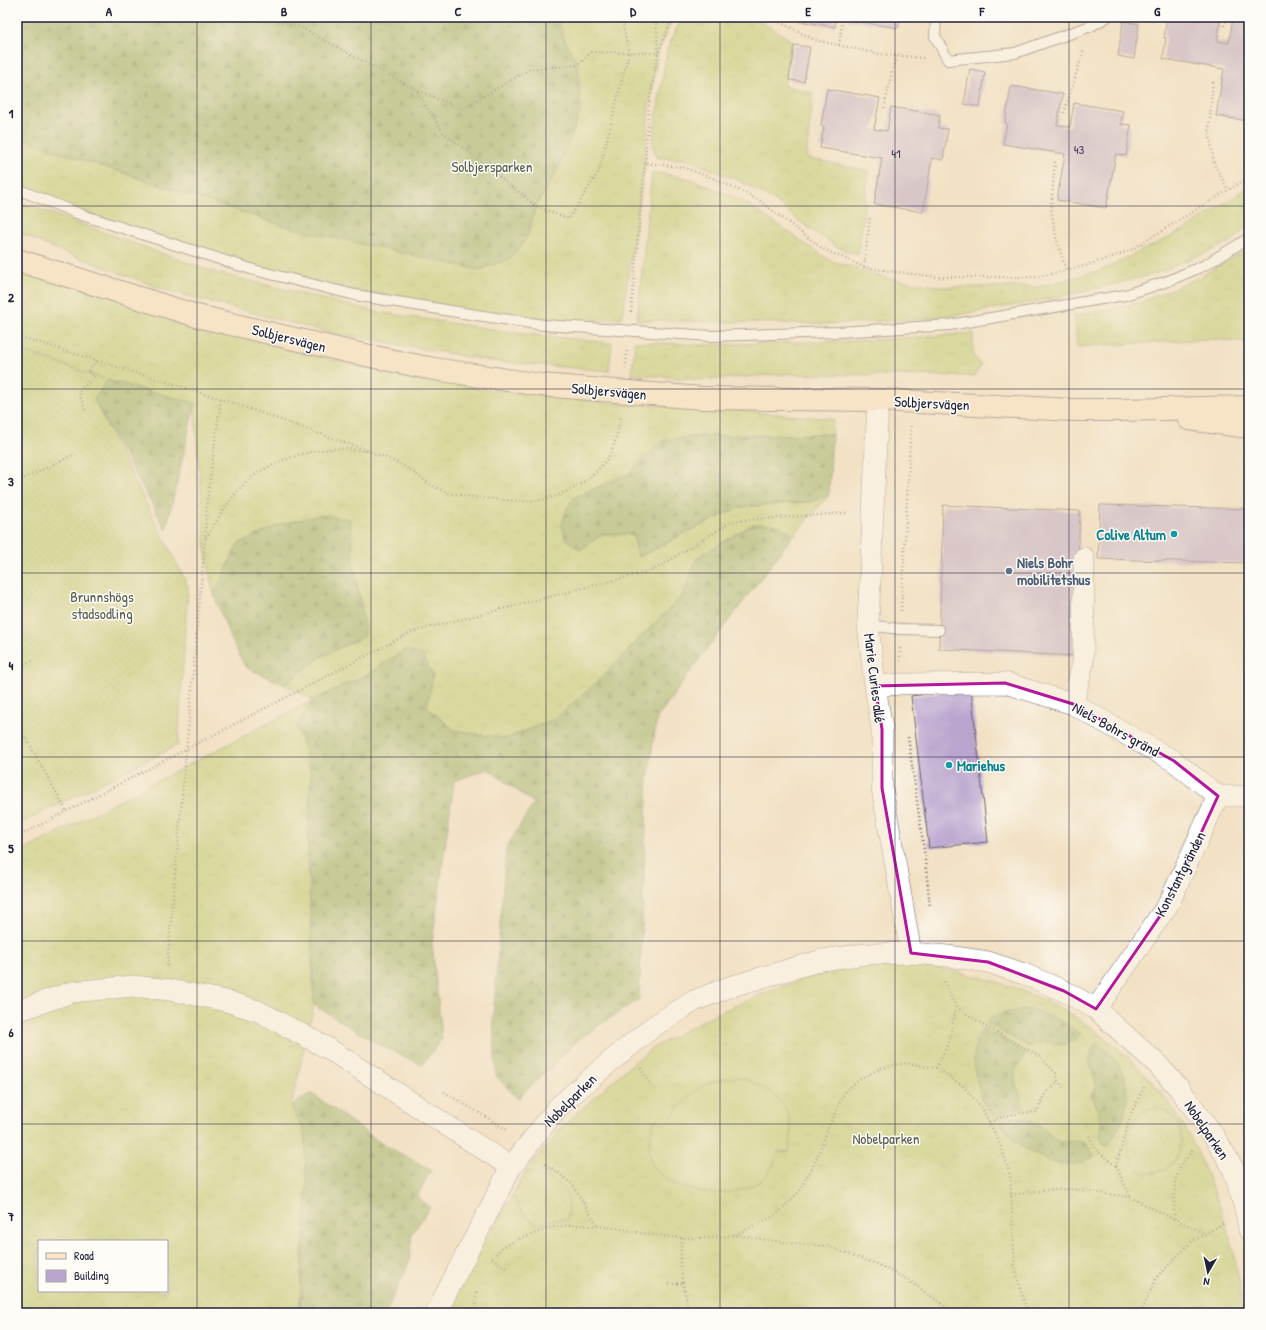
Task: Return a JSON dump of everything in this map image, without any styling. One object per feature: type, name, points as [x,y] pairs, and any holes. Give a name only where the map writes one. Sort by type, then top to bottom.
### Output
[{"type":"main road","name":"Solbjersvägen","points":[[17,246],[108,288]]},
{"type":"main road","name":"Solbjersvägen","points":[[17,260],[197,316],[346,351],[428,368],[541,386],[702,398],[878,400],[1072,410],[1249,407]]},
{"type":"main road","name":"Solbjersvägen","points":[[1120,410],[1249,427]]},
{"type":"street","name":"Marie Curies allé","points":[[878,400],[868,625],[875,686],[882,729],[882,788],[911,953]]},
{"type":"street","points":[[1073,704],[1084,663],[1084,558]]},
{"type":"street","name":"Niels Bohrs gränd","points":[[875,686],[900,684],[1005,683],[1073,704],[1174,761],[1218,796]]},
{"type":"street","points":[[1218,796],[1249,796]]},
{"type":"street","name":"Konstantgränden","points":[[1096,1009],[1169,903],[1218,796]]},
{"type":"street","name":"Nobelparken","points":[[436,1313],[511,1167],[558,1108],[606,1064],[654,1026],[694,1001],[729,987],[822,960],[866,954],[911,953],[948,956],[988,962],[1024,974],[1064,991],[1096,1009],[1156,1063],[1178,1087],[1213,1134],[1241,1167],[1247,1221]]},
{"type":"street","points":[[17,1012],[72,992],[133,986],[170,990],[226,1001],[258,1011],[329,1049],[511,1167]]},
{"type":"lane","points":[[936,17],[935,36],[948,60],[1015,53],[1091,26],[1107,17]]},
{"type":"lane","points":[[17,189],[82,216],[254,270],[355,295],[463,314],[544,324],[711,336],[838,332],[950,325],[1125,295],[1205,265],[1249,238]]},
{"type":"lane","points":[[868,625],[900,629],[940,630]]},
{"type":"path","points":[[263,17],[300,27],[415,89],[462,109],[530,69],[578,65],[591,52],[658,53]]},
{"type":"path","points":[[415,89],[442,132],[536,206],[569,219],[599,171],[629,52],[621,17]]},
{"type":"path","points":[[656,17],[658,53]]},
{"type":"path","points":[[630,318],[649,105],[658,53],[673,17]]},
{"type":"path","points":[[770,17],[816,40],[879,54],[948,60]]},
{"type":"path","points":[[839,45],[843,17]]},
{"type":"path","points":[[1224,26],[1228,17]]},
{"type":"path","points":[[1064,113],[1091,26]]},
{"type":"path","points":[[884,108],[896,55]]},
{"type":"path","points":[[1213,82],[1209,129],[1214,164],[1228,190]]},
{"type":"path","points":[[1055,162],[1051,209],[1056,237],[1066,270]]},
{"type":"path","points":[[645,163],[682,167],[710,177],[743,192],[760,201],[823,249],[864,267],[937,277],[1037,277],[1085,266],[1129,252],[1249,176]]},
{"type":"path","points":[[864,267],[870,216]]},
{"type":"path","points":[[17,336],[221,399],[385,456],[410,470],[436,488],[456,494],[492,499],[528,501],[546,499],[583,482],[597,470],[611,451],[617,435],[621,415]]},
{"type":"path","points":[[625,369],[627,348]]},
{"type":"path","points":[[85,410],[79,392],[95,376],[87,370],[98,360]]},
{"type":"path","points":[[170,990],[167,966],[207,501],[221,399]]},
{"type":"path","points":[[204,539],[227,506],[246,483],[272,465],[300,455],[330,449],[369,451]]},
{"type":"path","points":[[17,482],[75,454]]},
{"type":"path","points":[[17,837],[412,632],[654,570],[733,521],[846,514]]},
{"type":"path","points":[[17,668],[33,660]]},
{"type":"path","points":[[17,722],[67,812]]},
{"type":"path","points":[[948,956],[944,982],[956,1007],[987,1028],[1039,1056],[1056,1073],[1058,1081],[1063,1087]]},
{"type":"path","points":[[936,1068],[949,1042],[956,1007]]},
{"type":"path","points":[[735,1235],[776,1215],[799,1192],[816,1160],[845,1091],[862,1078],[880,1068],[904,1063],[936,1068],[963,1086],[982,1108],[1001,1146],[1010,1174],[1015,1268],[1024,1302],[1029,1313]]},
{"type":"path","points":[[1116,1166],[1131,1114],[1156,1063]]},
{"type":"path","points":[[989,1122],[1001,1116],[1014,1113],[1037,1112],[1044,1095],[1058,1081]]},
{"type":"path","points":[[1089,1136],[1096,1150],[1116,1166],[1130,1197]]},
{"type":"path","points":[[524,1150],[556,1171],[572,1184],[598,1226]]},
{"type":"path","points":[[1174,1219],[1175,1182],[1180,1165],[1192,1151],[1241,1167]]},
{"type":"path","points":[[1011,1195],[1046,1190],[1072,1189],[1130,1197],[1206,1233]]},
{"type":"path","points":[[1141,1313],[1156,1278],[1192,1242],[1206,1233],[1247,1221]]},
{"type":"path","points":[[488,1263],[503,1247],[519,1239],[550,1228],[568,1225],[598,1226],[682,1238],[712,1238],[735,1235],[788,1243],[827,1246],[855,1255],[908,1280],[955,1313]]},
{"type":"path","points":[[682,1238],[680,1262],[689,1313]]},
{"type":"path","points":[[669,1284],[683,1283]]},
{"type":"path","points":[[476,1313],[478,1285]]},
{"type":"highlighted area","points":[[1005,683],[1073,704],[1174,761],[1218,796],[1169,903],[1096,1009],[1064,991],[988,962],[911,953],[882,788],[882,729],[875,686]]},
{"type":"green space","name":"Solbjersparken","points":[[17,17],[673,17],[658,53],[649,105],[645,163],[622,318],[544,325],[463,313],[254,270],[17,189]]},
{"type":"green space","name":"Solbjersparken","points":[[17,17],[557,17],[566,43],[578,65],[581,110],[558,169],[536,206],[527,237],[511,258],[479,270],[290,228],[50,149],[17,135]]},
{"type":"green space","points":[[682,17],[753,17],[792,41],[784,86],[813,93],[806,158],[869,171],[858,255],[837,247],[802,223],[776,202],[740,181],[686,159],[658,158],[652,146],[667,50]]},
{"type":"green space","points":[[652,172],[691,179],[743,201],[829,260],[885,278],[942,287],[1037,287],[1102,270],[1186,229],[1249,187],[1249,224],[1233,241],[1152,275],[1051,299],[939,318],[829,324],[637,320]]},
{"type":"green space","points":[[17,201],[213,272],[377,312],[517,333],[612,343],[609,371],[491,361],[319,330],[165,290],[50,247],[17,231]]},
{"type":"green space","points":[[1249,248],[1249,342],[1210,339],[1077,347],[1075,316],[1139,303],[1200,277]]},
{"type":"green space","points":[[17,267],[230,334],[375,370],[482,389],[603,402],[711,408],[833,419],[832,434],[702,436],[664,440],[628,474],[575,497],[580,550],[602,534],[633,534],[638,557],[740,507],[809,502],[829,495],[793,536],[787,529],[697,558],[683,595],[595,684],[555,719],[505,739],[454,730],[427,707],[433,675],[406,649],[366,675],[313,700],[285,685],[320,657],[364,636],[360,598],[354,571],[349,519],[238,544],[214,595],[206,554],[194,403],[107,380],[17,349]]},
{"type":"green space","points":[[973,333],[973,355],[981,365],[974,376],[785,374],[702,380],[632,374],[635,342],[708,345],[874,340]]},
{"type":"green space","name":"Brunnshögs stadsodling","points":[[17,349],[107,380],[94,400],[188,586],[178,745],[17,825]]},
{"type":"green space","points":[[107,380],[195,403],[166,530],[94,400]]},
{"type":"green space","points":[[832,434],[829,495],[809,502],[740,507],[638,557],[633,534],[602,534],[580,550],[565,538],[562,524],[567,508],[575,497],[628,474],[664,440],[702,436]]},
{"type":"green space","points":[[320,515],[350,519],[354,571],[360,598],[365,636],[320,657],[285,685],[245,667],[229,634],[214,595],[238,544],[281,524]]},
{"type":"green space","points":[[753,524],[770,524],[779,526],[793,536],[698,661],[657,718],[648,778],[639,999],[579,1039],[518,1099],[496,1076],[493,1017],[506,848],[534,803],[488,769],[454,781],[432,943],[442,1039],[422,1065],[380,1045],[314,1005],[308,849],[311,772],[297,726],[313,700],[366,675],[406,649],[423,656],[433,675],[427,707],[454,730],[505,739],[555,719],[595,684],[683,595],[697,558]]},
{"type":"green space","points":[[313,700],[297,726],[311,772],[308,849],[314,1005],[291,1106],[305,1135],[307,1195],[300,1313],[17,1313],[17,854]]},
{"type":"green space","name":"Nobelparken","points":[[884,963],[914,965],[962,973],[1023,991],[1072,1015],[1096,1031],[1139,1068],[1158,1089],[1175,1112],[1195,1146],[1203,1164],[1222,1214],[1232,1246],[1239,1279],[1243,1313],[447,1313],[476,1254],[507,1206],[521,1179],[533,1162],[556,1136],[554,1134],[633,1063],[653,1048],[709,1017],[760,995],[816,974],[846,967]]},
{"type":"green space","points":[[1032,1009],[1064,1023],[1081,1034],[1074,1040],[1067,1043],[1043,1043],[1029,1047],[987,1023],[996,1015],[1002,1013]]},
{"type":"green space","points":[[983,1028],[1026,1053],[1016,1069],[1015,1081],[1024,1108],[992,1115],[981,1099],[974,1059],[976,1040]]},
{"type":"green space","points":[[1096,1043],[1109,1053],[1119,1065],[1127,1092],[1123,1119],[1107,1146],[1101,1140],[1100,1116],[1096,1104],[1091,1096],[1095,1083],[1090,1065],[1090,1059],[1091,1051]]},
{"type":"green space","points":[[738,1078],[767,1090],[782,1103],[790,1122],[791,1136],[789,1152],[779,1151],[771,1169],[765,1177],[746,1188],[722,1193],[709,1193],[684,1188],[673,1183],[656,1170],[651,1162],[649,1144],[655,1120],[666,1125],[676,1110],[688,1097],[702,1087],[721,1079]]},
{"type":"green space","points":[[311,1093],[381,1143],[431,1170],[417,1197],[430,1207],[412,1234],[409,1263],[386,1313],[300,1313],[307,1195],[305,1135],[291,1106]]},
{"type":"green space","points":[[1153,1108],[1166,1112],[1175,1120],[1180,1130],[1181,1142],[1178,1153],[1172,1163],[1162,1170],[1150,1173],[1140,1171],[1133,1164],[1129,1154],[1128,1143],[1129,1131],[1134,1120],[1142,1112]]},
{"type":"green space","points":[[1012,1117],[1035,1122],[1055,1140],[1065,1142],[1083,1141],[1095,1156],[1073,1165],[1059,1164],[1045,1159],[1019,1144],[1008,1133],[1000,1122]]},
{"type":"green space","points":[[527,1171],[554,1181],[565,1191],[569,1208],[567,1220],[552,1220],[538,1224],[529,1219],[522,1212],[513,1195]]},
{"type":"building","points":[[800,17],[836,17],[835,27],[799,21]]},
{"type":"building","points":[[849,17],[900,17],[898,28],[848,20]]},
{"type":"building","points":[[1167,17],[1221,17],[1217,41],[1229,43],[1233,18],[1249,21],[1249,121],[1216,116],[1224,69],[1163,59]]},
{"type":"building","points":[[1123,21],[1139,24],[1134,59],[1118,56]]},
{"type":"building","points":[[794,45],[810,47],[804,82],[789,80]]},
{"type":"building","points":[[970,69],[985,72],[980,107],[964,104]]},
{"type":"building","points":[[1011,86],[1063,94],[1057,125],[1070,127],[1074,103],[1123,111],[1121,124],[1131,125],[1126,156],[1116,154],[1106,208],[1057,200],[1065,154],[1003,144]]},
{"type":"building","points":[[827,89],[880,98],[874,129],[887,131],[891,107],[940,115],[938,128],[948,129],[943,160],[932,158],[923,212],[874,204],[882,158],[820,148],[824,127],[821,126]]},
{"type":"building","name":"Niels Bohr mobilitetshus","points":[[943,505],[1080,511],[1074,656],[939,649]]},
{"type":"building","name":"Colive Altum","points":[[1100,505],[1249,509],[1249,563],[1098,559]]},
{"type":"building","name":"Mariehus","points":[[971,689],[988,842],[929,848],[911,696]]},
{"type":"place","name":"Colive Altum","points":[[1174,534]]},
{"type":"place","name":"Niels Bohr mobilitetshus","points":[[1009,571]]},
{"type":"place","name":"Mariehus","points":[[949,765]]}]
